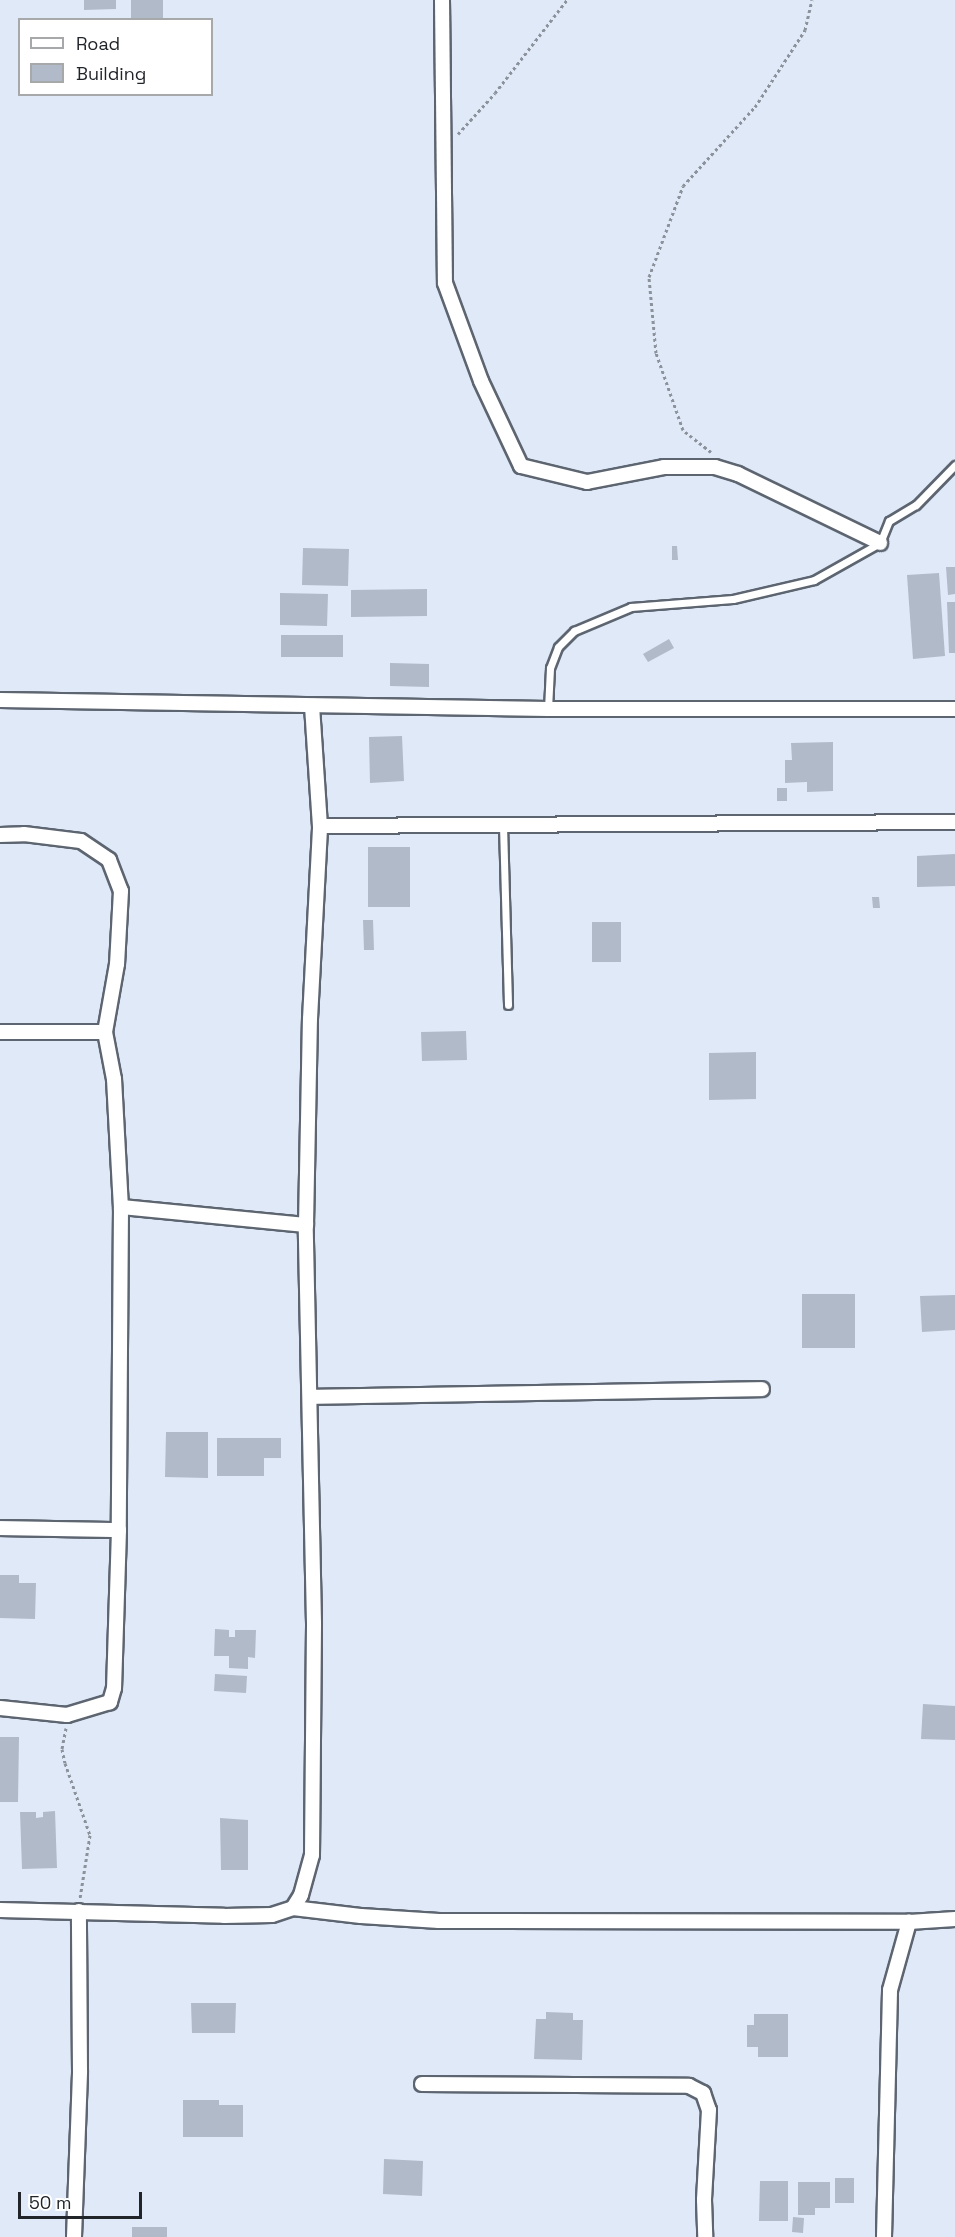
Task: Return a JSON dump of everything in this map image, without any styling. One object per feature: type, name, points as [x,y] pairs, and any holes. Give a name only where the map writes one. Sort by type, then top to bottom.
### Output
[{"type":"street","points":[[442,0],[446,283],[481,381],[521,466],[587,482],[663,467],[715,467],[738,474],[880,543]]},
{"type":"street","points":[[0,700],[548,709],[955,709]]},
{"type":"street","points":[[293,1908],[301,1896],[312,1855],[314,1623],[306,1225],[310,1019],[320,826],[312,706]]},
{"type":"street","points":[[320,826],[955,822]]},
{"type":"street","points":[[0,834],[24,834],[81,842],[110,860],[121,891],[117,964],[105,1032],[114,1079],[121,1207],[119,1530],[114,1688],[110,1702],[67,1715],[0,1708]]},
{"type":"street","points":[[0,1032],[105,1032]]},
{"type":"street","points":[[121,1207],[306,1225]]},
{"type":"street","points":[[311,1397],[762,1389]]},
{"type":"street","points":[[0,1528],[119,1530]]},
{"type":"street","points":[[0,1910],[224,1916],[272,1915],[293,1908],[361,1916],[439,1921],[909,1922],[955,1919]]},
{"type":"street","points":[[74,2237],[80,2070],[79,1911]]},
{"type":"street","points":[[884,2237],[890,1990],[909,1922]]},
{"type":"street","points":[[422,2084],[689,2086],[703,2093],[709,2110],[705,2237]]},
{"type":"lane","points":[[548,709],[550,668],[558,647],[574,631],[631,607],[733,599],[814,580],[880,543],[889,521],[916,505],[955,465]]},
{"type":"lane","points":[[503,825],[508,1005]]},
{"type":"path","points":[[443,151],[495,93],[567,0]]},
{"type":"path","points":[[738,474],[683,430],[656,353],[649,277],[683,186],[755,107],[805,30],[812,0]]},
{"type":"path","points":[[67,1715],[62,1749],[64,1762],[90,1835],[80,1885],[79,1911]]},
{"type":"building","points":[[84,0],[116,0],[116,9],[84,10]]},
{"type":"building","points":[[131,0],[163,0],[163,18],[131,18]]},
{"type":"building","points":[[672,546],[677,546],[678,560],[672,560]]},
{"type":"building","points":[[303,548],[349,549],[348,586],[302,585]]},
{"type":"building","points":[[946,567],[955,567],[955,594],[948,595]]},
{"type":"building","points":[[939,573],[945,656],[913,659],[907,575]]},
{"type":"building","points":[[427,589],[427,616],[351,617],[351,590]]},
{"type":"building","points":[[280,593],[328,594],[327,626],[280,625]]},
{"type":"building","points":[[947,602],[955,602],[955,653],[949,653]]},
{"type":"building","points":[[281,635],[343,635],[343,657],[281,657]]},
{"type":"building","points":[[669,639],[674,648],[648,662],[643,654]]},
{"type":"building","points":[[390,663],[429,664],[429,687],[390,686]]},
{"type":"building","points":[[402,736],[404,781],[370,783],[369,737]]},
{"type":"building","points":[[833,742],[833,791],[807,792],[807,782],[785,783],[785,760],[792,760],[791,743]]},
{"type":"building","points":[[777,788],[787,788],[787,801],[777,801]]},
{"type":"building","points":[[368,847],[410,847],[410,907],[368,907]]},
{"type":"building","points":[[955,854],[955,886],[917,887],[917,856]]},
{"type":"building","points":[[872,897],[879,897],[880,908],[873,908]]},
{"type":"building","points":[[363,920],[373,920],[374,950],[364,950]]},
{"type":"building","points":[[592,922],[621,922],[621,962],[592,962]]},
{"type":"building","points":[[466,1031],[467,1060],[422,1061],[421,1032]]},
{"type":"building","points":[[756,1052],[756,1099],[709,1100],[709,1053]]},
{"type":"building","points":[[802,1294],[855,1294],[855,1348],[802,1348]]},
{"type":"building","points":[[955,1295],[955,1330],[922,1332],[920,1296]]},
{"type":"building","points":[[166,1432],[208,1432],[208,1478],[165,1477]]},
{"type":"building","points":[[217,1438],[281,1438],[281,1458],[264,1458],[264,1476],[217,1476]]},
{"type":"building","points":[[0,1575],[19,1575],[19,1583],[36,1583],[35,1619],[0,1618]]},
{"type":"building","points":[[215,1629],[229,1630],[229,1637],[235,1637],[235,1630],[256,1630],[255,1658],[248,1657],[248,1669],[229,1668],[229,1656],[214,1656]]},
{"type":"building","points":[[215,1674],[247,1676],[246,1693],[214,1691]]},
{"type":"building","points":[[923,1704],[955,1706],[955,1740],[921,1739]]},
{"type":"building","points":[[0,1737],[19,1737],[18,1802],[0,1802]]},
{"type":"building","points":[[55,1811],[57,1868],[22,1869],[20,1812],[36,1812],[36,1818],[43,1817],[43,1812]]},
{"type":"building","points":[[220,1818],[248,1820],[248,1870],[221,1870]]},
{"type":"building","points":[[191,2003],[236,2003],[235,2033],[192,2033]]},
{"type":"building","points":[[546,2012],[573,2013],[573,2020],[583,2020],[582,2060],[534,2059],[536,2019],[546,2019]]},
{"type":"building","points":[[754,2014],[788,2014],[788,2057],[758,2057],[758,2047],[747,2047],[747,2025],[754,2025]]},
{"type":"building","points":[[183,2100],[219,2100],[219,2105],[243,2105],[243,2137],[183,2137]]},
{"type":"building","points":[[384,2159],[423,2161],[422,2196],[383,2194]]},
{"type":"building","points":[[835,2178],[854,2178],[854,2203],[835,2203]]},
{"type":"building","points":[[760,2181],[788,2181],[788,2221],[759,2221]]},
{"type":"building","points":[[798,2182],[830,2182],[830,2208],[815,2208],[815,2215],[798,2215]]},
{"type":"building","points":[[793,2217],[804,2218],[803,2233],[792,2232]]},
{"type":"building","points":[[132,2227],[167,2227],[167,2237],[132,2237]]}]
